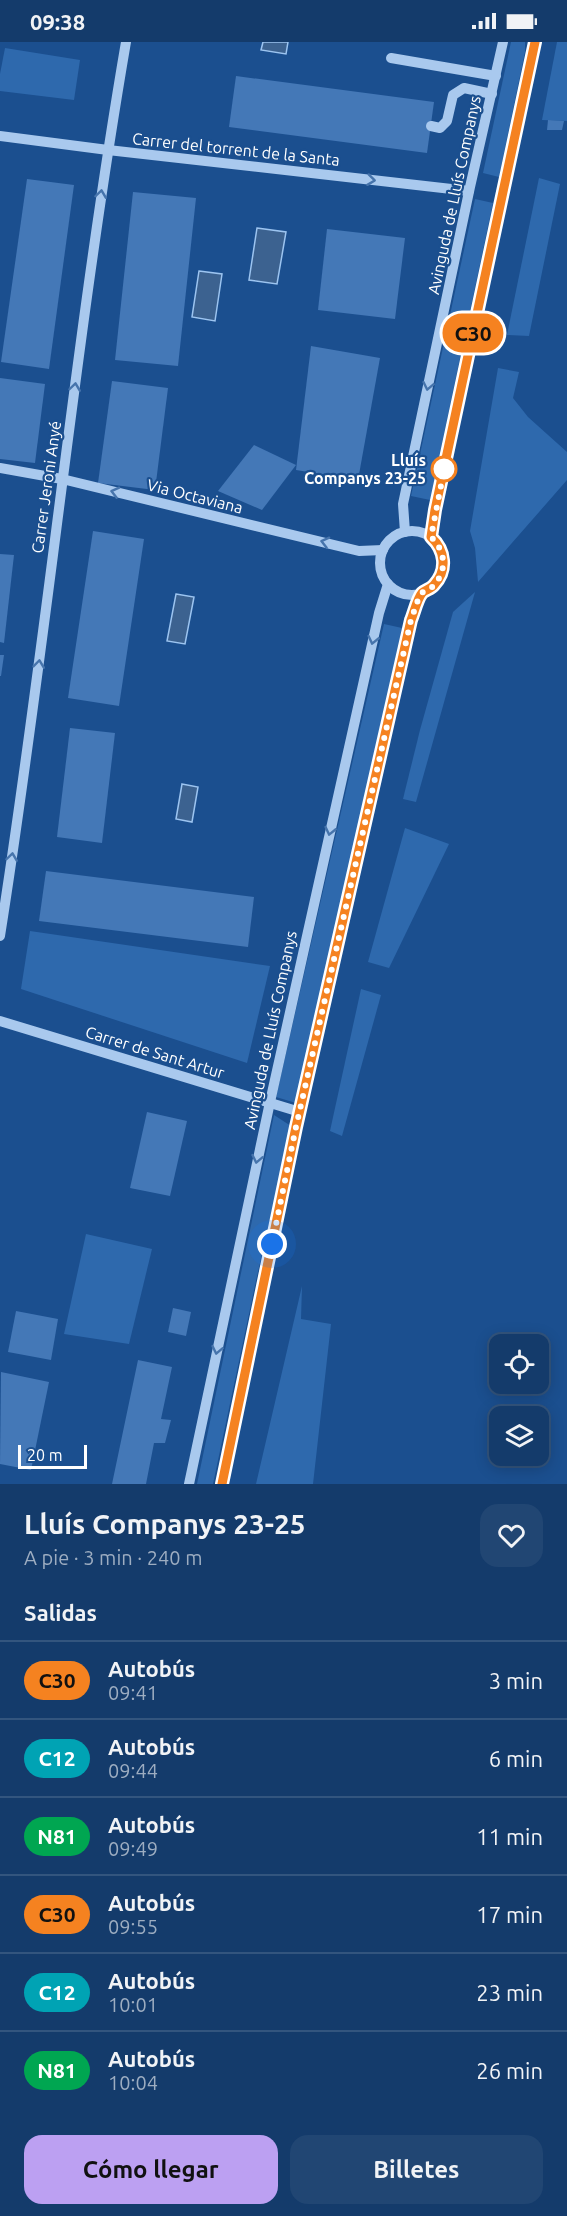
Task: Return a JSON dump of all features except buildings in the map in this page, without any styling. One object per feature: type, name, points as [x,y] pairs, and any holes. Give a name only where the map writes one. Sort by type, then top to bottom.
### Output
[{"type":"street","name":"Carrer Jeroni Anyé","points":[[0,936],[27,758],[108,150],[126,42]]},
{"type":"street","name":"Avinguda de Lluís Companys","points":[[405,532],[404,504],[469,191],[503,42]]},
{"type":"street","points":[[431,537],[535,42]]},
{"type":"street","points":[[391,58],[496,76]]},
{"type":"street","points":[[431,126],[440,128],[447,121],[453,95],[464,88],[492,93]]},
{"type":"street","name":"Carrer del torrent de la Santa","points":[[0,136],[469,191]]},
{"type":"street","name":"Via Octaviana","points":[[0,468],[63,479],[359,551],[383,550]]},
{"type":"street","points":[[222,1484],[300,1112],[411,620],[422,593],[436,583],[442,573],[444,563],[437,543],[431,537],[418,531],[396,535],[380,557],[381,571],[388,584],[403,593],[422,593]]},
{"type":"street","name":"Avinguda de Lluís Companys","points":[[189,1484],[270,1102],[376,624],[388,584]]},
{"type":"street","name":"Carrer de Sant Artur","points":[[0,1022],[300,1112]]},
{"type":"shaded area","points":[[263,42],[288,42],[286,54],[261,50]]},
{"type":"shaded area","points":[[511,42],[525,42],[525,52],[499,177],[483,173]]},
{"type":"shaded area","points":[[557,42],[567,42],[567,121],[542,120]]},
{"type":"shaded area","points":[[5,48],[80,60],[74,100],[0,91],[0,74]]},
{"type":"shaded area","points":[[539,178],[560,184],[529,336],[507,335]]},
{"type":"shaded area","points":[[475,199],[493,203],[430,500],[411,496]]},
{"type":"shaded area","points":[[257,228],[286,232],[277,284],[249,280]]},
{"type":"shaded area","points":[[199,271],[222,274],[215,321],[192,317]]},
{"type":"shaded area","points":[[498,368],[519,372],[513,398],[528,417],[567,452],[567,480],[478,582],[475,548],[470,531]]},
{"type":"shaded area","points":[[475,592],[416,802],[403,799],[453,612]]},
{"type":"shaded area","points":[[176,594],[194,597],[185,644],[167,641]]},
{"type":"shaded area","points":[[384,624],[402,628],[296,1103],[276,1097]]},
{"type":"shaded area","points":[[182,784],[198,787],[192,822],[176,819]]},
{"type":"shaded area","points":[[405,828],[449,844],[389,968],[368,962]]},
{"type":"shaded area","points":[[30,931],[270,966],[247,1063],[21,989]]},
{"type":"shaded area","points":[[361,989],[381,995],[342,1136],[330,1131]]},
{"type":"shaded area","points":[[274,1115],[291,1126],[213,1484],[197,1484]]},
{"type":"shaded area","points":[[86,1234],[152,1249],[129,1344],[64,1334]]},
{"type":"shaded area","points":[[302,1286],[301,1319],[331,1324],[313,1484],[256,1484]]},
{"type":"bus line","name":"C30","points":[[222,1484],[296,1127],[411,620],[422,593],[431,588],[442,573],[444,563],[442,554],[431,537],[435,510],[535,42]]},
{"type":"place","name":"Lluís Companys 23-25","points":[[444,469]]},
{"type":"route","points":[[272,1244],[296,1127],[411,620],[422,593],[431,588],[442,573],[444,563],[442,554],[431,537],[445,465],[444,469]]}]
